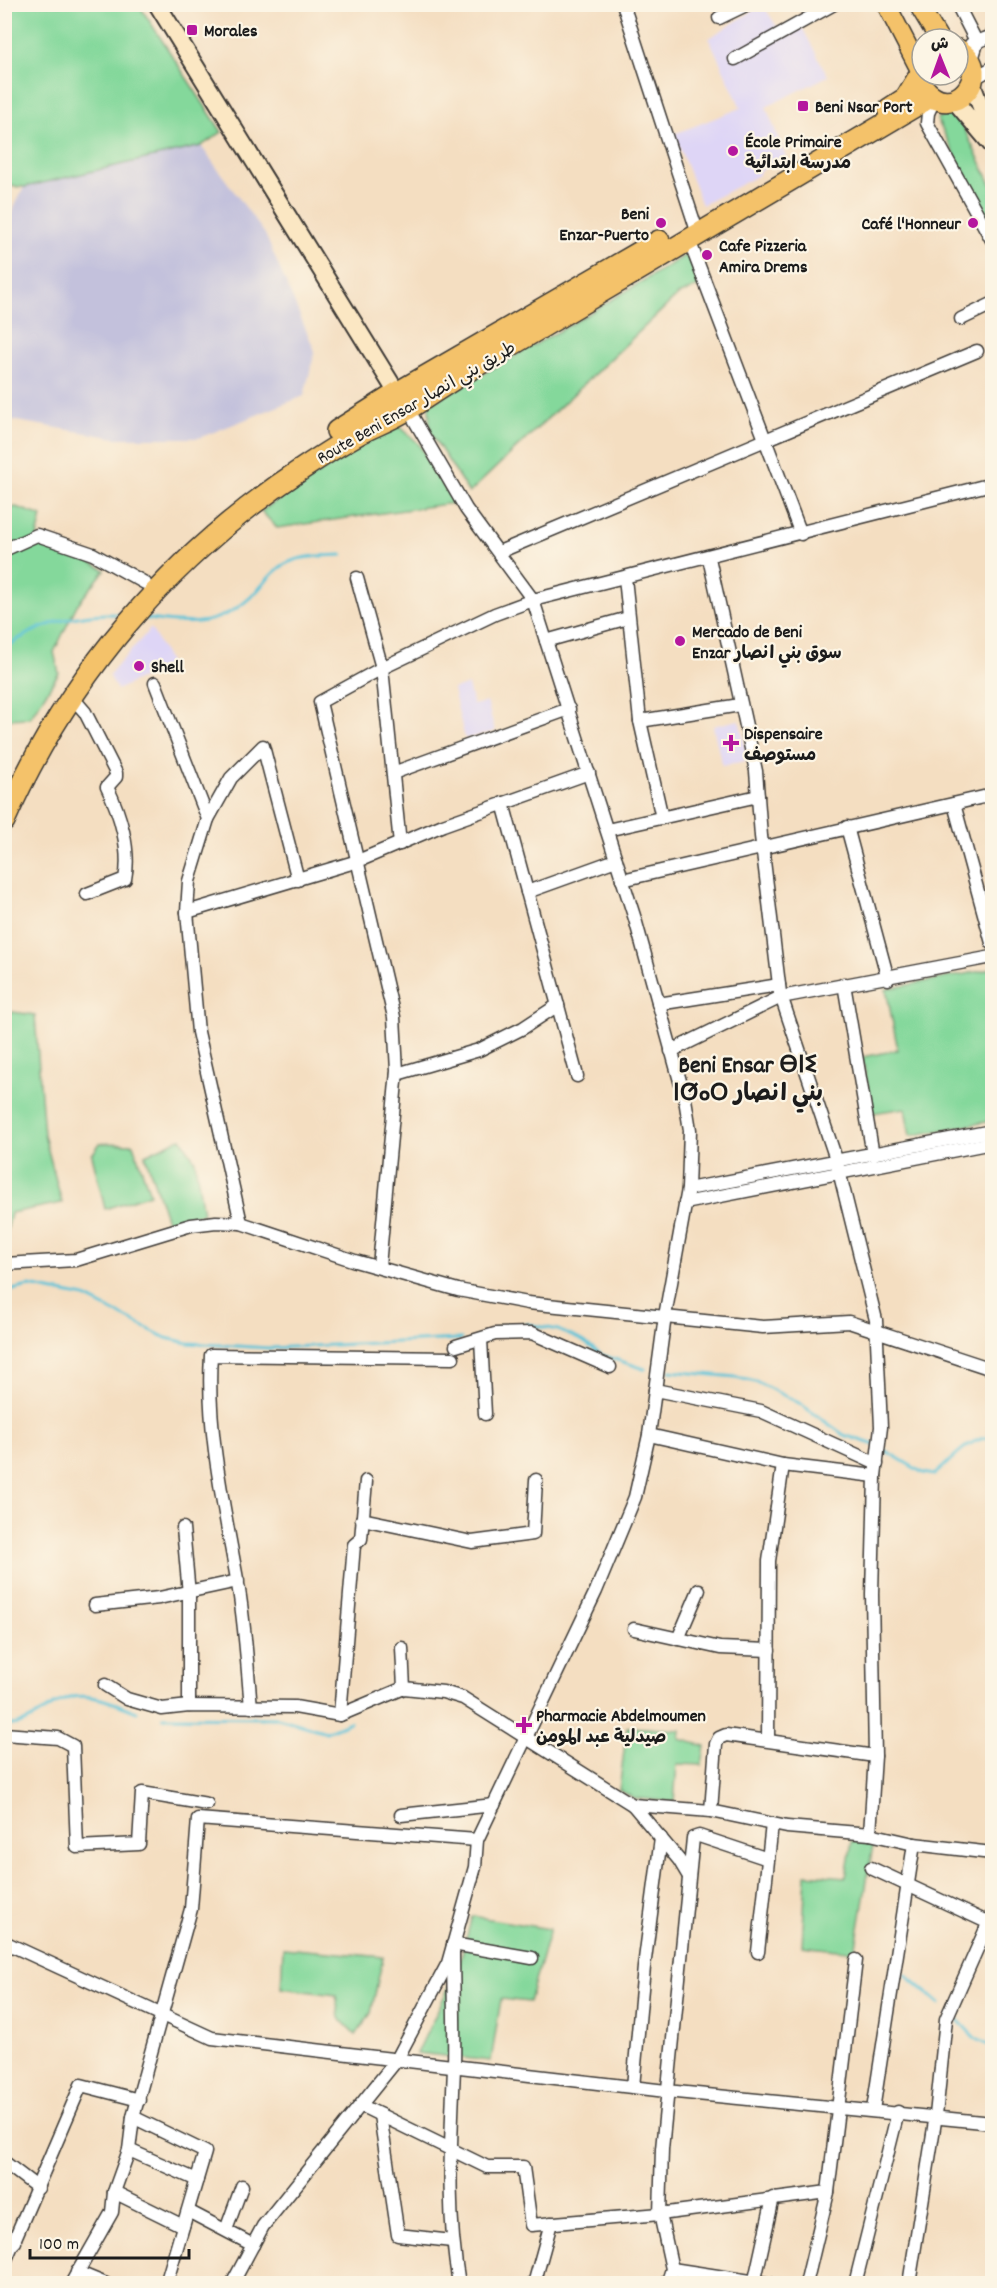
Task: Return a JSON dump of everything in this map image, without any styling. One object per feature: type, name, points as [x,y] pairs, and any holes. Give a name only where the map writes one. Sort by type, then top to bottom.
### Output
[{"type":"highway","name":"Route Beni Ensar طريق بني انصار","points":[[847,140],[903,101],[911,87]]},
{"type":"highway","points":[[923,87],[940,98]]},
{"type":"highway","name":"Route Beni Ensar طريق بني انصار","points":[[4,794],[49,710],[132,604],[276,487],[350,439],[404,400],[822,154],[847,140],[940,98],[963,96],[964,87]]},
{"type":"highway","name":"Route Beni Ensar طريق بني انصار","points":[[4,820],[45,739],[132,604]]},
{"type":"main road","points":[[886,4],[910,49]]},
{"type":"main road","points":[[918,4],[932,27]]},
{"type":"street","points":[[157,4],[404,400],[466,509],[533,600],[622,880],[685,1099],[690,1130],[688,1189],[665,1316],[649,1435],[635,1497],[596,1591],[477,1840],[476,1867],[448,1963],[396,2061],[263,2226],[232,2283]]},
{"type":"street","points":[[623,4],[694,231],[765,440],[801,534]]},
{"type":"street","points":[[719,18],[748,4]]},
{"type":"street","points":[[735,59],[834,4]]},
{"type":"street","points":[[957,4],[961,27]]},
{"type":"street","points":[[970,59],[993,36]]},
{"type":"street","points":[[970,62],[993,68]]},
{"type":"street","points":[[970,67],[993,136]]},
{"type":"street","points":[[993,145],[940,98],[928,113],[927,123],[993,240]]},
{"type":"street","points":[[961,320],[993,304]]},
{"type":"street","points":[[499,552],[976,351]]},
{"type":"street","points":[[379,1266],[397,1074],[394,1017],[320,702],[382,668],[495,614],[533,600],[709,558],[993,484]]},
{"type":"street","points":[[4,550],[37,535],[93,554],[132,604]]},
{"type":"street","points":[[709,558],[756,771],[762,846],[780,991],[836,1160],[878,1332],[880,1443],[872,1594],[874,1756],[870,1834]]},
{"type":"street","points":[[357,578],[382,668],[400,844]]},
{"type":"street","points":[[625,578],[628,618],[639,663],[640,721],[662,818]]},
{"type":"street","points":[[546,641],[628,618]]},
{"type":"street","points":[[155,683],[208,819]]},
{"type":"street","points":[[71,696],[85,712],[116,772],[116,777],[107,787],[119,816],[124,837],[125,879],[87,894]]},
{"type":"street","points":[[640,721],[740,705]]},
{"type":"street","points":[[393,773],[568,709]]},
{"type":"street","points":[[241,1223],[198,1032],[187,912],[189,881],[208,819],[231,778],[263,746],[298,880]]},
{"type":"street","points":[[187,912],[358,861],[503,803],[589,773]]},
{"type":"street","points":[[622,880],[762,846],[993,795]]},
{"type":"street","points":[[607,830],[758,796]]},
{"type":"street","points":[[503,803],[577,1076]]},
{"type":"street","points":[[954,804],[993,943]]},
{"type":"street","points":[[847,827],[888,979]]},
{"type":"street","points":[[527,892],[616,860]]},
{"type":"street","points":[[658,1004],[888,979],[993,957]]},
{"type":"street","points":[[844,984],[873,1155]]},
{"type":"street","points":[[671,1050],[780,991]]},
{"type":"street","points":[[397,1074],[479,1050],[524,1028],[558,1005]]},
{"type":"street","points":[[688,1189],[993,1131]]},
{"type":"street","points":[[685,1203],[993,1143]]},
{"type":"street","points":[[4,1263],[76,1260],[191,1225],[216,1222],[241,1223],[355,1261],[458,1290],[528,1303],[763,1327],[849,1322],[993,1369]]},
{"type":"street","points":[[251,1707],[238,1581],[226,1525],[209,1387],[211,1355],[455,1352],[481,1339],[512,1332],[532,1333],[610,1367]]},
{"type":"street","points":[[481,1339],[484,1414]]},
{"type":"street","points":[[655,1390],[760,1411],[877,1466]]},
{"type":"street","points":[[649,1435],[783,1465],[877,1466]]},
{"type":"street","points":[[768,1740],[769,1561],[783,1465]]},
{"type":"street","points":[[362,1519],[472,1542],[533,1534],[536,1480]]},
{"type":"street","points":[[340,1715],[354,1545],[361,1539],[366,1481]]},
{"type":"street","points":[[183,1528],[189,1592],[189,1706]]},
{"type":"street","points":[[95,1605],[189,1592],[238,1581]]},
{"type":"street","points":[[678,1639],[699,1590]]},
{"type":"street","points":[[634,1629],[720,1648],[769,1650]]},
{"type":"street","points":[[402,1648],[404,1688]]},
{"type":"street","points":[[105,1685],[127,1699],[162,1709],[189,1706],[295,1707],[340,1715],[404,1688],[443,1692],[463,1698],[633,1805],[680,1860],[688,1875]]},
{"type":"street","points":[[4,1734],[58,1738],[73,1746],[77,1848],[139,1844],[142,1793],[207,1804]]},
{"type":"street","points":[[711,1811],[719,1738],[726,1735],[874,1756]]},
{"type":"street","points":[[401,1815],[494,1805]]},
{"type":"street","points":[[633,1805],[711,1811],[772,1824],[870,1834],[914,1844],[993,1853]]},
{"type":"street","points":[[71,2283],[112,2212],[114,2192],[129,2150],[133,2117],[140,2100],[191,1909],[198,1819],[477,1840]]},
{"type":"street","points":[[758,1952],[772,1824]]},
{"type":"street","points":[[667,2283],[672,2269],[660,2214],[666,2091],[693,1838],[695,1836],[768,1859]]},
{"type":"street","points":[[633,2087],[644,1967],[661,1838]]},
{"type":"street","points":[[873,2110],[914,1844]]},
{"type":"street","points":[[871,1869],[991,1919],[946,2019],[936,2115],[909,2283]]},
{"type":"street","points":[[4,1942],[212,2038],[666,2091],[936,2115],[993,2123]]},
{"type":"street","points":[[453,1944],[532,1958]]},
{"type":"street","points":[[453,1944],[454,2067],[449,2148],[452,2241],[459,2283]]},
{"type":"street","points":[[806,2283],[828,2192],[856,1960]]},
{"type":"street","points":[[4,2264],[10,2239],[38,2188],[81,2085],[140,2100]]},
{"type":"street","points":[[362,2106],[487,2167],[523,2168],[531,2225],[660,2214],[828,2192]]},
{"type":"street","points":[[855,2283],[898,2112]]},
{"type":"street","points":[[380,2115],[398,2235],[452,2241]]},
{"type":"street","points":[[133,2117],[205,2152],[166,2283]]},
{"type":"street","points":[[129,2150],[197,2180]]},
{"type":"street","points":[[4,2162],[38,2188]]},
{"type":"street","points":[[226,2230],[242,2186]]},
{"type":"street","points":[[114,2192],[183,2226]]},
{"type":"street","points":[[754,2282],[772,2198]]},
{"type":"street","points":[[188,2211],[253,2245]]},
{"type":"street","points":[[534,2283],[551,2223]]},
{"type":"street","points":[[672,2269],[771,2283]]},
{"type":"street","points":[[77,2272],[106,2283]]},
{"type":"shaded area","points":[[763,5],[779,30],[798,20],[828,76],[766,107],[786,157],[759,171],[759,175],[702,205],[674,134],[741,108],[709,38]]},
{"type":"shaded area","points":[[201,146],[265,234],[315,351],[304,396],[199,438],[116,438],[5,419],[5,227],[24,187]]},
{"type":"shaded area","points":[[151,628],[170,664],[117,690],[109,675]]},
{"type":"shaded area","points":[[468,685],[473,705],[487,702],[495,731],[465,739],[453,689]]},
{"type":"shaded area","name":"Dispensaire مستوصف","points":[[739,720],[748,760],[722,766],[713,726]]},
{"type":"green space","points":[[5,4],[139,5],[222,132],[201,146],[25,187],[5,186]]},
{"type":"green space","points":[[955,110],[992,186],[992,230],[937,119]]},
{"type":"green space","points":[[689,253],[699,286],[678,295],[469,493],[430,432],[429,404],[570,325]]},
{"type":"green space","points":[[396,423],[418,443],[454,503],[277,528],[261,511]]},
{"type":"green space","points":[[16,507],[42,516],[36,542],[68,549],[105,570],[77,605],[54,652],[59,673],[30,718],[5,719],[5,509]]},
{"type":"green space","points":[[992,969],[992,1121],[910,1136],[905,1108],[873,1113],[862,1057],[898,1050],[886,989]]},
{"type":"green space","points":[[5,1011],[35,1015],[44,1135],[62,1203],[11,1213],[5,1240]]},
{"type":"green space","points":[[181,1138],[195,1161],[203,1214],[167,1221],[145,1155]]},
{"type":"green space","points":[[100,1143],[133,1144],[150,1194],[105,1209],[92,1155]]},
{"type":"green space","points":[[627,1727],[680,1730],[679,1739],[705,1746],[702,1765],[677,1764],[674,1802],[634,1798],[619,1790]]},
{"type":"green space","points":[[852,1841],[873,1845],[855,1952],[802,1946],[806,1874],[846,1877]]},
{"type":"green space","points":[[472,1916],[550,1929],[529,2002],[501,1999],[491,2061],[417,2053],[459,1966]]},
{"type":"green space","points":[[283,1948],[383,1957],[371,2013],[356,2035],[339,2018],[336,1995],[281,1988]]},
{"type":"waterway","points":[[142,618],[190,623],[217,618],[243,603],[287,563],[310,557],[342,555]]},
{"type":"waterway","points":[[4,649],[31,632],[61,621],[93,615],[124,615]]},
{"type":"waterway","points":[[4,1292],[29,1286],[85,1297],[166,1338],[188,1343],[269,1348],[461,1339]]},
{"type":"waterway","points":[[496,1329],[527,1324],[558,1330],[583,1341],[602,1355],[645,1369]]},
{"type":"waterway","points":[[670,1371],[736,1377],[759,1383],[799,1403],[844,1435],[875,1445]]},
{"type":"waterway","points":[[881,1448],[923,1473],[934,1475],[975,1441],[992,1437]]},
{"type":"waterway","points":[[4,1725],[23,1723],[55,1704],[81,1696],[106,1700],[137,1712]]},
{"type":"waterway","points":[[163,1717],[278,1718],[326,1732],[350,1722]]},
{"type":"waterway","points":[[906,1975],[940,2004]]},
{"type":"waterway","points":[[957,2019],[975,2038],[992,2047]]},
{"type":"place","name":"Morales","points":[[192,30]]},
{"type":"place","name":"Beni Nsar Port","points":[[803,106]]},
{"type":"place","name":"École Primaire مدرسة ابتدائية","points":[[733,151]]},
{"type":"place","name":"Beni Enzar-Puerto","points":[[661,223]]},
{"type":"place","name":"Café l'Honneur","points":[[973,223]]},
{"type":"place","name":"Cafe Pizzeria Amira Drems","points":[[707,255]]},
{"type":"place","name":"Mercado de Beni Enzar سوق بني انصار","points":[[680,641]]},
{"type":"place","name":"Shell","points":[[139,666]]},
{"type":"place","name":"Dispensaire مستوصف","points":[[731,743]]},
{"type":"place","name":"Pharmacie Abdelmoumen صيدلية عبد المومن","points":[[524,1725]]},
{"type":"district","name":"Beni Ensar ⴱⵏⵉ ⵏⵚⴰⵔ بني انصار","points":[[748,1078]]}]
